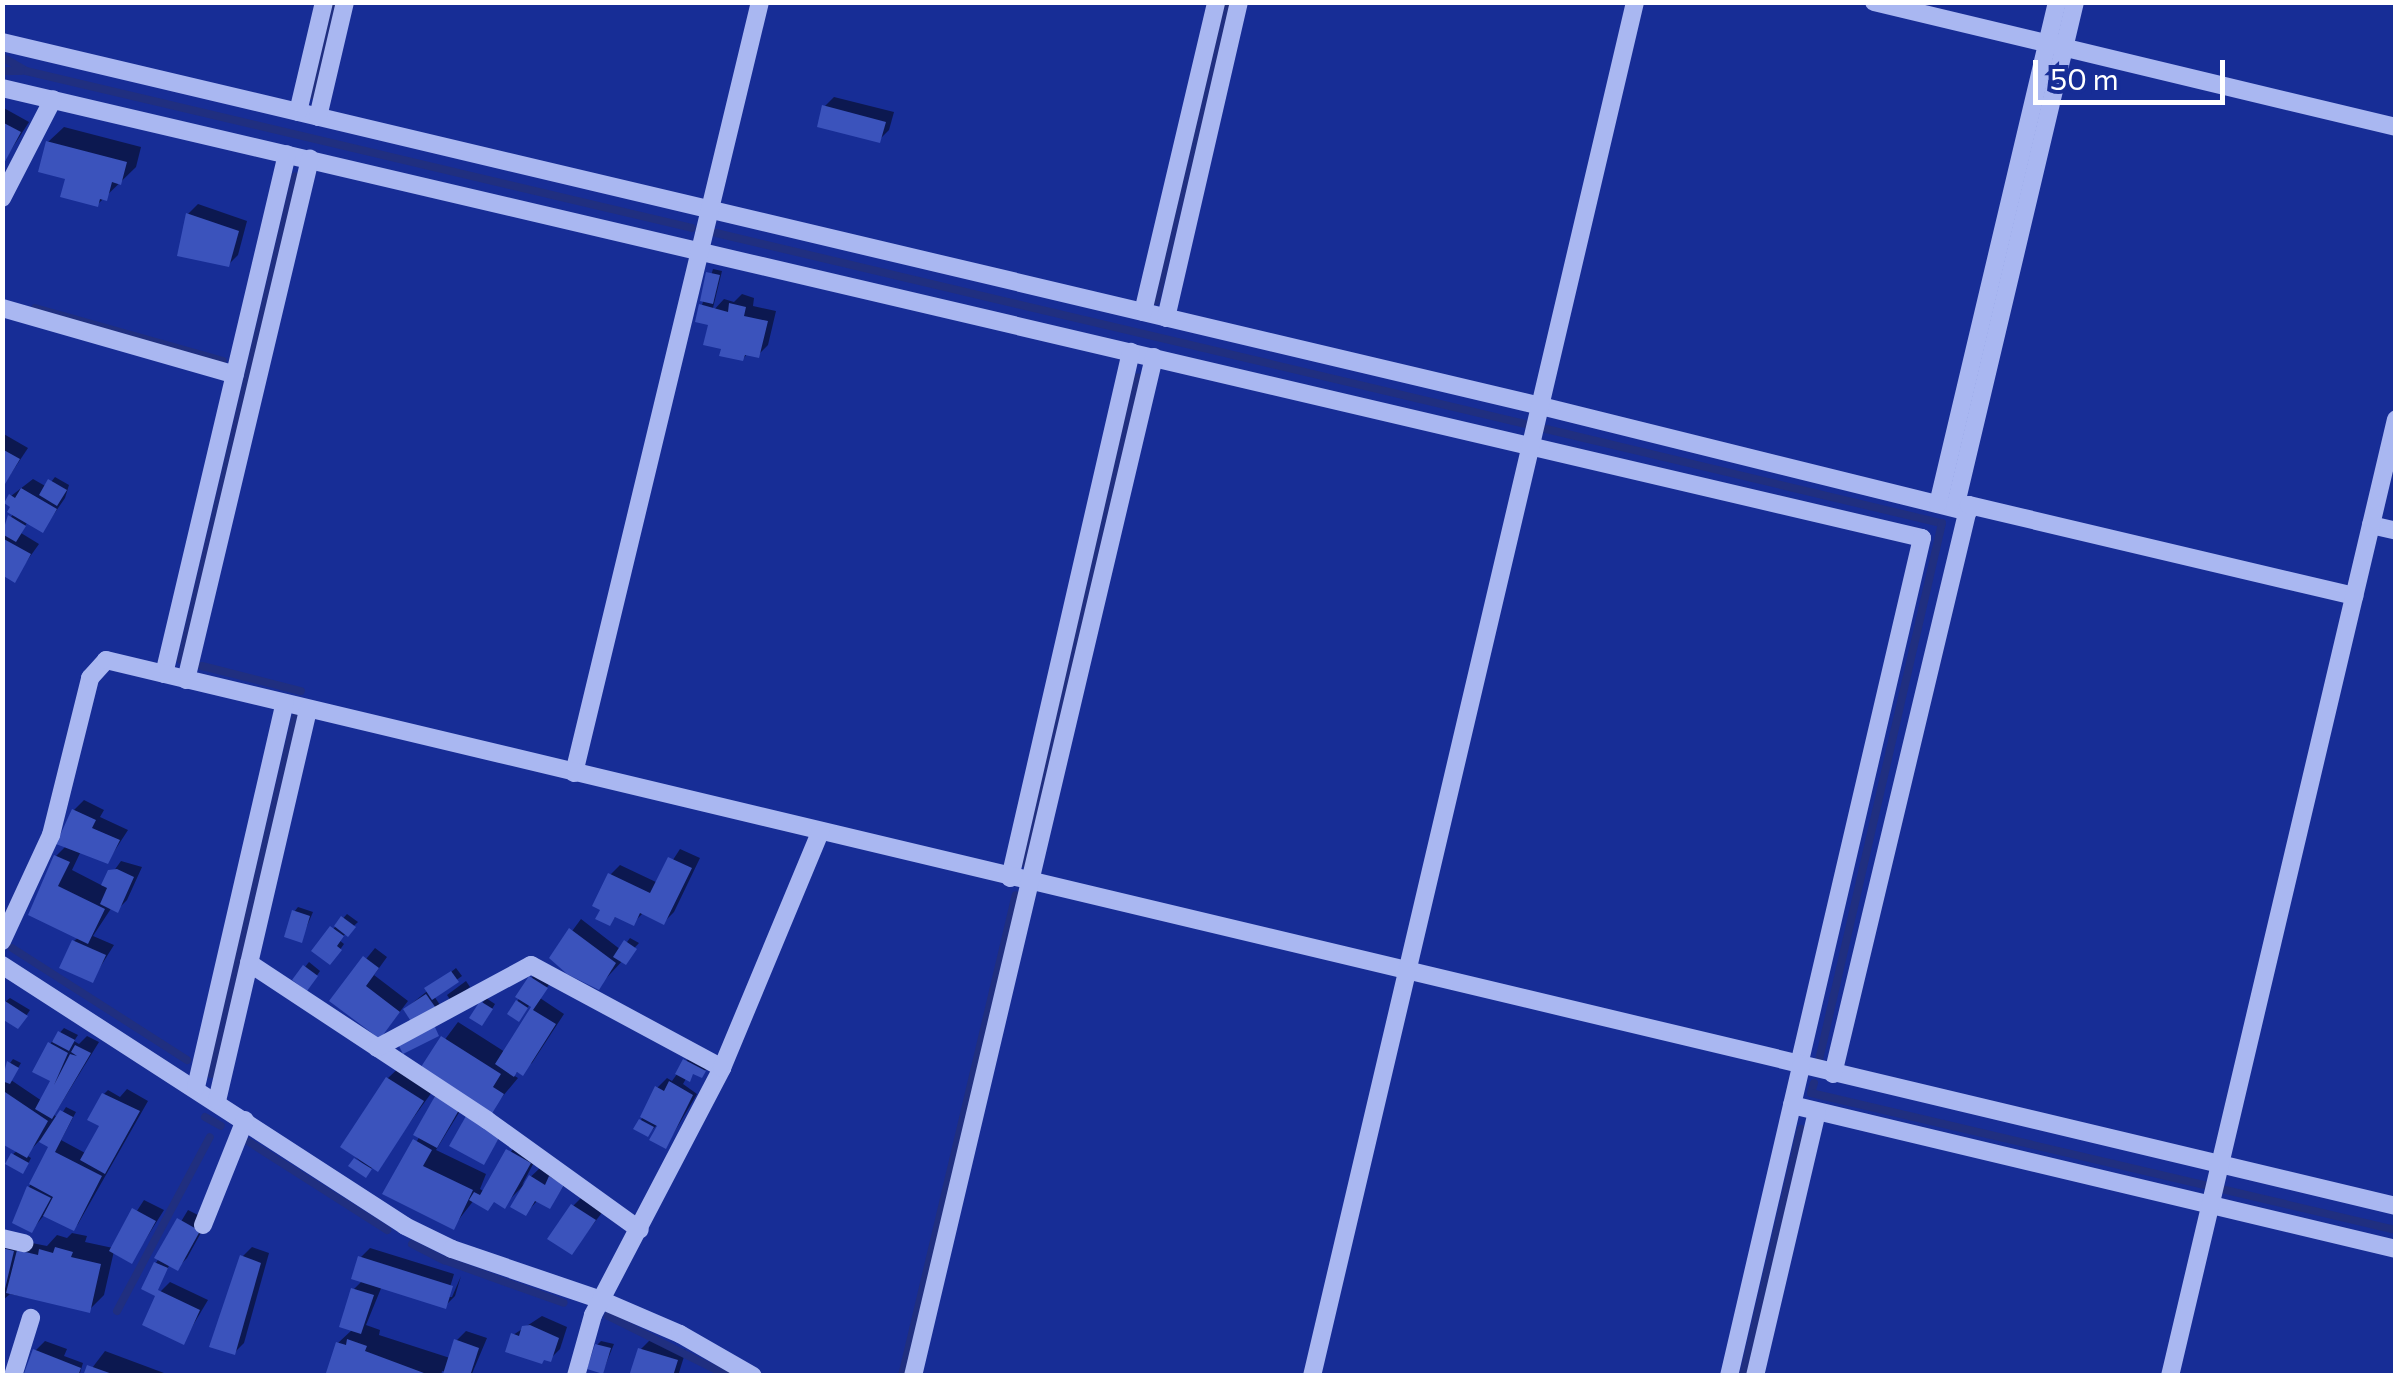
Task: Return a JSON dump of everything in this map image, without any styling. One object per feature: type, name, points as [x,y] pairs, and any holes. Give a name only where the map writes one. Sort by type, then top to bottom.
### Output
[{"type":"street","points":[[298,112],[324,2]]},
{"type":"street","points":[[318,117],[345,2]]},
{"type":"street","points":[[574,773],[760,2]]},
{"type":"street","points":[[1142,312],[1216,2]]},
{"type":"street","points":[[1166,318],[1239,2]]},
{"type":"street","points":[[1312,1376],[1635,2]]},
{"type":"street","points":[[1874,2],[2396,128]]},
{"type":"street","points":[[2056,46],[2057,2]]},
{"type":"street","points":[[1833,1074],[2056,46],[2075,2]]},
{"type":"street","points":[[2,42],[1541,406],[1954,508],[1969,505],[2354,596]]},
{"type":"street","points":[[2,88],[1922,538],[1729,1376]]},
{"type":"street","points":[[2,198],[53,99]]},
{"type":"street","points":[[164,674],[287,154]]},
{"type":"street","points":[[186,680],[310,159]]},
{"type":"street","points":[[2,308],[234,374]]},
{"type":"street","points":[[1010,878],[1131,352]]},
{"type":"street","points":[[913,1376],[1154,357]]},
{"type":"street","points":[[2170,1376],[2396,419]]},
{"type":"street","points":[[2370,525],[2396,531]]},
{"type":"street","points":[[2,941],[51,835],[90,678],[106,660],[1800,1066],[2219,1171],[2396,1206]]},
{"type":"street","points":[[196,1088],[285,703]]},
{"type":"street","points":[[217,1101],[308,709]]},
{"type":"street","points":[[576,1376],[601,1300],[722,1068],[820,832]]},
{"type":"street","points":[[249,963],[640,1230]]},
{"type":"street","points":[[377,1048],[530,964],[722,1068]]},
{"type":"street","points":[[3,967],[217,1101],[405,1226],[452,1249],[601,1300],[680,1334],[753,1376]]},
{"type":"street","points":[[1792,1106],[2211,1202],[2396,1249]]},
{"type":"street","points":[[1756,1376],[1817,1112]]},
{"type":"street","points":[[203,1225],[246,1120]]},
{"type":"street","points":[[2,1238],[24,1243]]},
{"type":"street","points":[[13,1376],[31,1318]]},
{"type":"building","points":[[822,105],[886,122],[880,143],[817,127]]},
{"type":"building","points":[[2,122],[21,132],[2,167]]},
{"type":"building","points":[[46,141],[127,162],[121,185],[112,182],[107,201],[100,199],[98,207],[60,197],[65,179],[38,172]]},
{"type":"building","points":[[186,213],[239,231],[229,267],[177,256]]},
{"type":"building","points":[[706,272],[720,275],[713,304],[700,301]]},
{"type":"building","points":[[729,303],[746,307],[744,316],[768,321],[759,358],[745,355],[743,361],[719,356],[721,349],[703,345],[708,325],[695,322],[699,304],[728,312]]},
{"type":"building","points":[[2,449],[20,459],[2,489]]},
{"type":"building","points":[[48,479],[67,490],[57,506],[39,495]]},
{"type":"building","points":[[21,488],[57,509],[43,533],[7,512],[10,507],[4,503],[9,494],[15,498]]},
{"type":"building","points":[[8,515],[26,526],[16,542],[2,534]]},
{"type":"building","points":[[2,538],[31,554],[15,583],[2,575]]},
{"type":"building","points":[[72,809],[96,820],[92,828],[120,840],[108,864],[56,844]]},
{"type":"building","points":[[54,855],[70,862],[58,886],[105,909],[88,944],[28,915]]},
{"type":"building","points":[[668,857],[692,868],[664,925],[640,913],[634,926],[615,917],[610,926],[595,919],[600,910],[592,906],[608,873],[650,893]]},
{"type":"building","points":[[117,869],[134,877],[118,913],[100,904],[107,888],[101,885],[108,870]]},
{"type":"building","points":[[292,910],[310,916],[302,943],[284,937]]},
{"type":"building","points":[[341,916],[356,927],[348,937],[334,926]]},
{"type":"building","points":[[330,926],[344,936],[337,946],[342,950],[330,965],[311,951]]},
{"type":"building","points":[[569,928],[616,963],[599,990],[567,974],[549,958]]},
{"type":"building","points":[[72,940],[106,955],[93,983],[59,968]]},
{"type":"building","points":[[624,940],[637,949],[626,965],[613,957]]},
{"type":"building","points":[[363,956],[379,968],[366,986],[400,1012],[380,1039],[329,1001]]},
{"type":"building","points":[[303,965],[318,976],[307,991],[292,980]]},
{"type":"building","points":[[451,971],[459,982],[432,1000],[424,988]]},
{"type":"building","points":[[529,976],[548,988],[533,1010],[556,1024],[523,1076],[517,1072],[514,1077],[495,1064],[531,1007],[515,997]]},
{"type":"building","points":[[426,994],[438,1011],[414,1026],[403,1009]]},
{"type":"building","points":[[2,999],[28,1016],[18,1029],[2,1019]]},
{"type":"building","points":[[516,1000],[528,1008],[519,1022],[507,1014]]},
{"type":"building","points":[[480,1001],[493,1009],[482,1026],[469,1018]]},
{"type":"building","points":[[434,1025],[439,1036],[403,1054],[398,1044]]},
{"type":"building","points":[[58,1031],[75,1040],[69,1051],[52,1042]]},
{"type":"building","points":[[441,1036],[501,1074],[493,1087],[504,1094],[491,1115],[419,1070]]},
{"type":"building","points":[[48,1042],[68,1053],[54,1085],[70,1054],[77,1056],[71,1052],[75,1045],[91,1053],[52,1119],[35,1109],[50,1081],[32,1072]]},
{"type":"building","points":[[683,1059],[706,1071],[702,1078],[693,1074],[690,1082],[675,1074]]},
{"type":"building","points":[[7,1061],[19,1068],[10,1084],[2,1081]]},
{"type":"building","points":[[386,1077],[424,1101],[378,1172],[340,1147]]},
{"type":"building","points":[[669,1081],[693,1095],[666,1149],[649,1140],[657,1126],[640,1117],[655,1086],[664,1091]]},
{"type":"building","points":[[2,1090],[48,1121],[27,1158],[2,1144]]},
{"type":"building","points":[[102,1093],[140,1111],[105,1174],[80,1160],[99,1126],[87,1120]]},
{"type":"building","points":[[435,1096],[459,1110],[437,1148],[413,1135]]},
{"type":"building","points":[[60,1110],[73,1117],[55,1152],[102,1176],[74,1231],[43,1216],[53,1197],[29,1184],[48,1147],[39,1142]]},
{"type":"building","points":[[466,1116],[500,1136],[484,1165],[449,1146]]},
{"type":"building","points":[[639,1119],[654,1127],[648,1137],[633,1129]]},
{"type":"building","points":[[413,1139],[432,1150],[423,1166],[473,1190],[454,1230],[382,1194]]},
{"type":"building","points":[[506,1149],[531,1163],[505,1209],[494,1202],[488,1211],[469,1200],[474,1192],[480,1195]]},
{"type":"building","points":[[11,1153],[29,1163],[23,1174],[5,1164]]},
{"type":"building","points":[[354,1158],[372,1169],[366,1178],[348,1166]]},
{"type":"building","points":[[529,1175],[545,1185],[549,1176],[564,1185],[550,1209],[535,1201],[526,1216],[510,1207]]},
{"type":"building","points":[[27,1186],[51,1198],[32,1233],[12,1223]]},
{"type":"building","points":[[571,1204],[596,1220],[572,1255],[547,1239]]},
{"type":"building","points":[[132,1208],[156,1221],[132,1264],[109,1251]]},
{"type":"building","points":[[177,1218],[200,1231],[178,1271],[154,1258]]},
{"type":"building","points":[[55,1247],[73,1252],[71,1257],[101,1264],[90,1313],[6,1293],[17,1250],[38,1255],[39,1249],[53,1253]]},
{"type":"building","points":[[2,1248],[14,1251],[4,1293],[2,1293]]},
{"type":"building","points":[[240,1255],[261,1263],[235,1355],[209,1347]]},
{"type":"building","points":[[358,1256],[453,1286],[446,1309],[351,1279]]},
{"type":"building","points":[[154,1262],[168,1268],[158,1290],[200,1310],[184,1345],[142,1325],[155,1296],[141,1289]]},
{"type":"building","points":[[351,1288],[374,1295],[361,1334],[339,1327]]},
{"type":"building","points":[[530,1325],[559,1338],[551,1362],[544,1360],[542,1364],[505,1352],[511,1333],[519,1336],[522,1326]]},
{"type":"building","points":[[347,1339],[367,1346],[365,1351],[432,1376],[325,1376],[336,1342],[346,1345]]},
{"type":"building","points":[[454,1339],[479,1348],[470,1376],[443,1374]]},
{"type":"building","points":[[595,1344],[611,1348],[603,1374],[587,1369]]},
{"type":"building","points":[[638,1348],[678,1360],[673,1376],[629,1376]]},
{"type":"building","points":[[33,1349],[81,1368],[78,1376],[23,1376]]},
{"type":"building","points":[[87,1365],[115,1375],[83,1376]]},
{"type":"waterway","points":[[312,95],[335,2]]},
{"type":"waterway","points":[[1156,301],[1227,2]]},
{"type":"waterway","points":[[2,57],[26,71],[692,228]]},
{"type":"waterway","points":[[2,71],[21,71]]},
{"type":"waterway","points":[[181,660],[295,176]]},
{"type":"waterway","points":[[716,233],[1525,424]]},
{"type":"waterway","points":[[35,308],[223,361]]},
{"type":"waterway","points":[[1023,863],[1138,377]]},
{"type":"waterway","points":[[1546,429],[1942,523],[1819,1060]]},
{"type":"waterway","points":[[202,666],[301,691]]},
{"type":"waterway","points":[[211,1074],[295,718]]},
{"type":"waterway","points":[[902,1376],[1016,895]]},
{"type":"waterway","points":[[12,948],[187,1060]]},
{"type":"waterway","points":[[1814,1083],[1811,1093],[2396,1230]]},
{"type":"waterway","points":[[205,1117],[221,1126]]},
{"type":"waterway","points":[[1743,1376],[1801,1129]]},
{"type":"waterway","points":[[117,1311],[210,1137]]},
{"type":"waterway","points":[[249,1142],[387,1230]]},
{"type":"waterway","points":[[412,1244],[444,1260],[564,1303]]},
{"type":"waterway","points":[[608,1316],[729,1376]]}]
